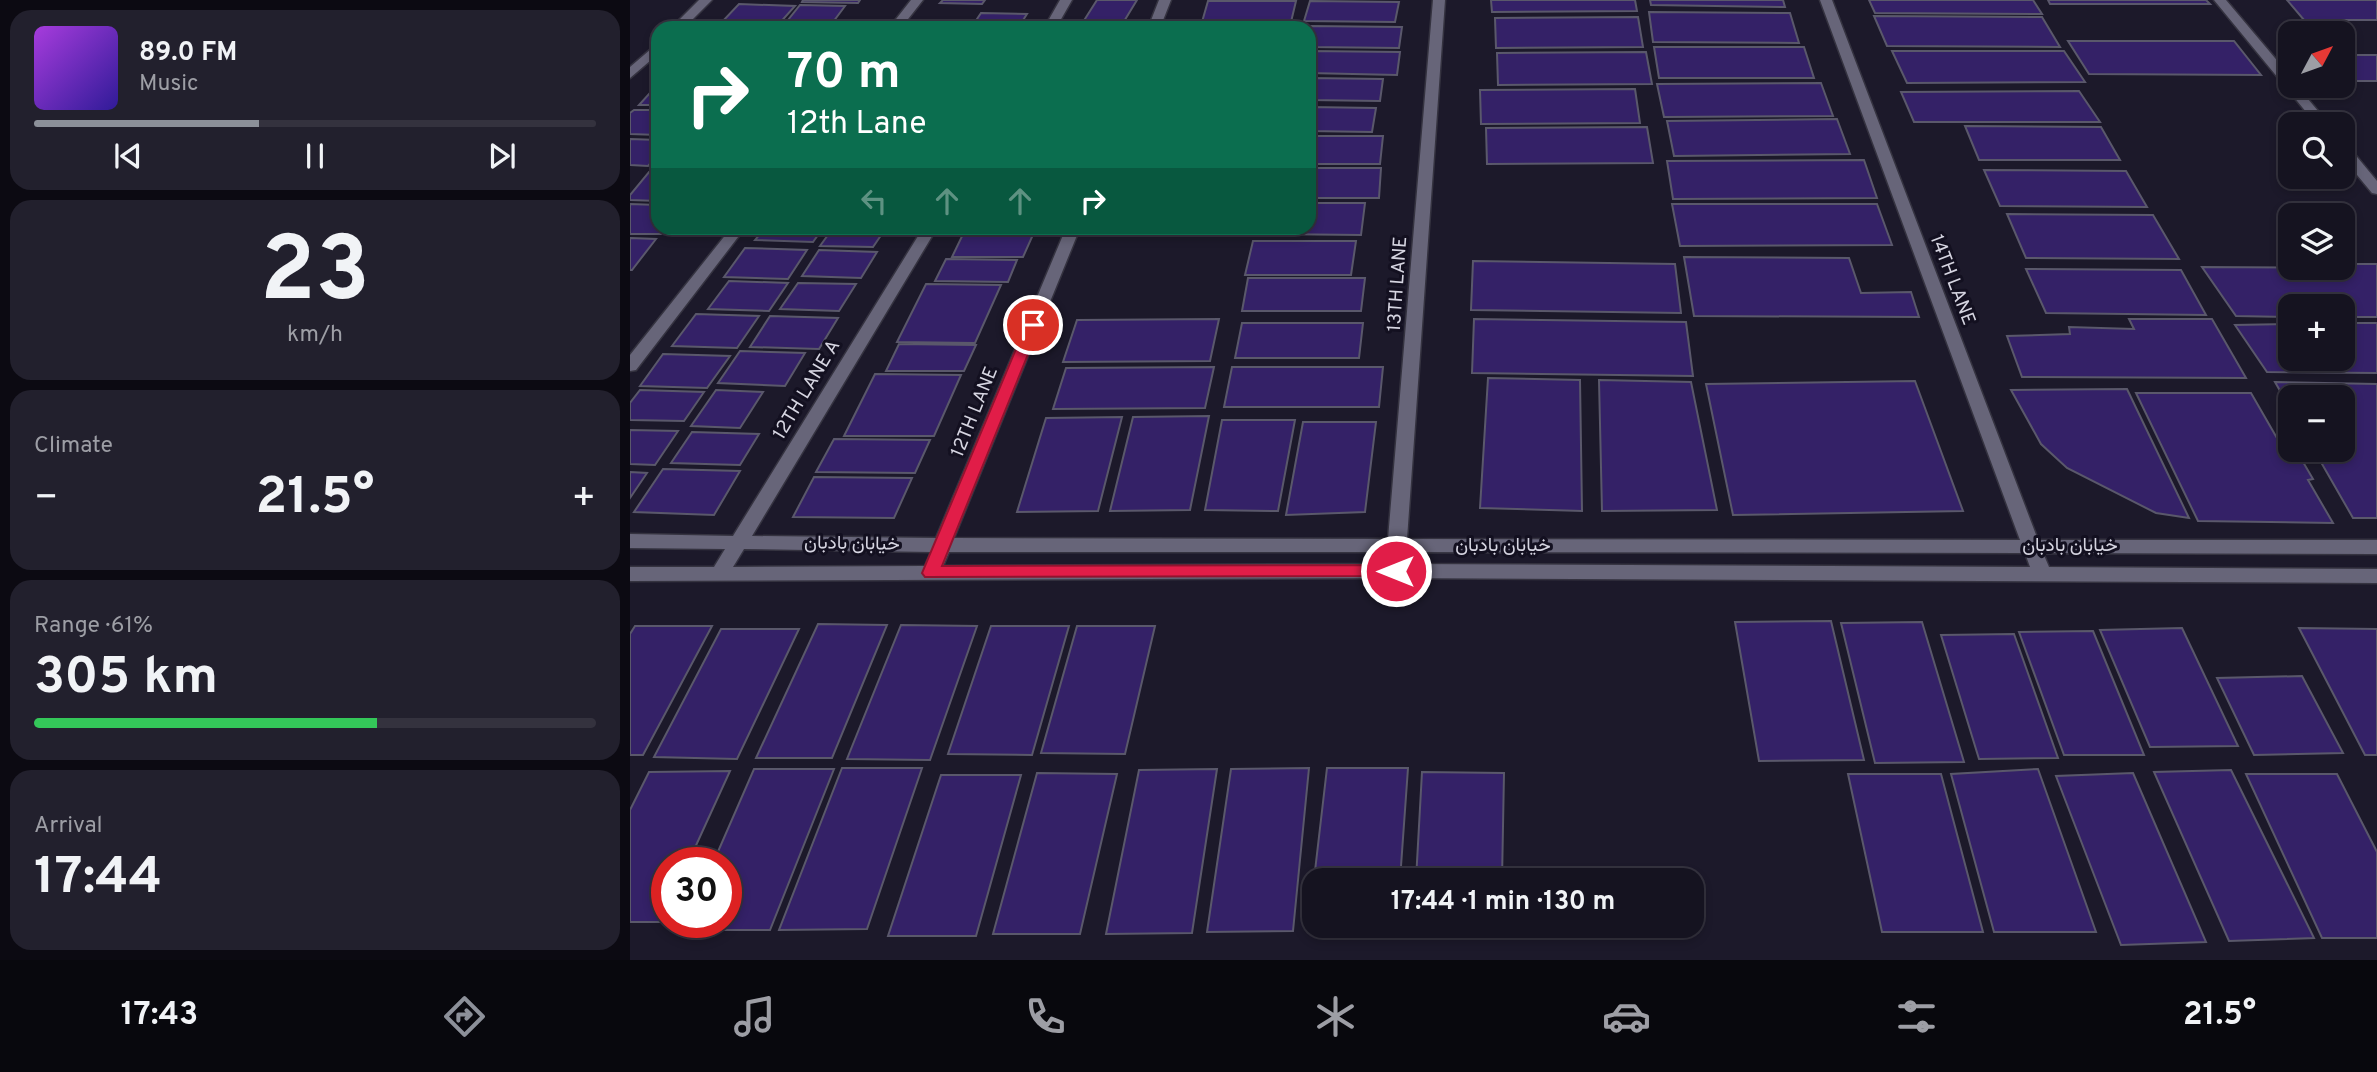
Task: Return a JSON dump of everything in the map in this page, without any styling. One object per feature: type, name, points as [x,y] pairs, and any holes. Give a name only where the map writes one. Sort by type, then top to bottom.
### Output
[{"type":"street","points":[[684,21],[706,0]]},
{"type":"street","points":[[900,21],[917,0]]},
{"type":"street","points":[[1054,21],[1066,0]]},
{"type":"street","points":[[1157,21],[1165,0]]},
{"type":"street","name":"13TH LANE","points":[[1396,571],[1439,0]]},
{"type":"street","name":"14TH LANE","points":[[1826,0],[2042,574]]},
{"type":"street","points":[[2220,0],[2278,70]]},
{"type":"street","points":[[630,74],[636,63],[651,52]]},
{"type":"street","points":[[2301,98],[2313,112]]},
{"type":"street","points":[[2355,163],[2377,190]]},
{"type":"street","points":[[630,366],[733,235]]},
{"type":"street","name":"12TH LANE A","points":[[720,573],[926,235]]},
{"type":"street","name":"12TH LANE","points":[[931,573],[1070,235]]},
{"type":"street","name":"خیابان بادبان","points":[[630,541],[943,545],[2377,547]]},
{"type":"street","name":"خیابان بادبان","points":[[630,574],[1396,571],[2377,576]]},
{"type":"building","points":[[860,0],[858,3],[802,2]]},
{"type":"building","points":[[943,0],[985,0],[982,4],[940,3]]},
{"type":"building","points":[[1097,0],[1137,0],[1124,21],[1084,21]]},
{"type":"building","points":[[1491,0],[1635,0],[1637,11],[1492,12]]},
{"type":"building","points":[[1650,0],[1783,0],[1785,7],[1651,5]]},
{"type":"building","points":[[1869,0],[2033,0],[2042,14],[1875,13]]},
{"type":"building","points":[[2048,0],[2206,0],[2210,4],[2050,4]]},
{"type":"building","points":[[2287,0],[2377,0],[2377,20],[2304,20]]},
{"type":"building","points":[[1208,1],[1296,1],[1291,21],[1202,21]]},
{"type":"building","points":[[1310,1],[1399,2],[1395,22],[1304,21]]},
{"type":"building","points":[[739,4],[795,6],[782,21],[723,21]]},
{"type":"building","points":[[800,5],[845,6],[834,21],[787,21]]},
{"type":"building","points":[[1649,12],[1790,13],[1799,43],[1653,42]]},
{"type":"building","points":[[981,13],[1027,14],[1022,21],[976,21]]},
{"type":"building","points":[[1874,16],[2042,17],[2060,47],[1887,46]]},
{"type":"building","points":[[1638,17],[1643,47],[1496,48],[1495,18]]},
{"type":"building","points":[[1316,26],[1402,27],[1399,48],[1316,47]]},
{"type":"building","points":[[2068,41],[2234,41],[2261,75],[2089,74]]},
{"type":"building","points":[[1654,47],[1804,47],[1814,78],[1659,78]]},
{"type":"building","points":[[1316,51],[1400,52],[1397,75],[1316,73]]},
{"type":"building","points":[[1892,51],[2064,51],[2085,82],[1907,83]]},
{"type":"building","points":[[1646,52],[1652,84],[1498,85],[1497,53]]},
{"type":"building","points":[[2356,55],[2377,55],[2377,81],[2356,81]]},
{"type":"building","points":[[1316,78],[1383,79],[1380,101],[1316,100]]},
{"type":"building","points":[[1821,83],[1833,116],[1664,117],[1657,84]]},
{"type":"building","points":[[1635,89],[1640,123],[1481,124],[1480,90]]},
{"type":"building","points":[[2079,91],[2100,122],[1914,122],[1901,92]]},
{"type":"building","points":[[651,92],[651,105],[639,105]]},
{"type":"building","points":[[1316,107],[1376,108],[1372,132],[1316,131]]},
{"type":"building","points":[[634,110],[651,110],[651,135],[630,134],[630,113]]},
{"type":"building","points":[[1837,119],[1850,154],[1674,156],[1667,121]]},
{"type":"building","points":[[1965,126],[2101,127],[2120,160],[1979,160]]},
{"type":"building","points":[[1647,127],[1653,163],[1487,164],[1486,128]]},
{"type":"building","points":[[1316,136],[1383,136],[1380,164],[1316,164]]},
{"type":"building","points":[[630,139],[651,140],[651,163],[648,166],[630,165]]},
{"type":"building","points":[[1864,160],[1877,198],[1673,199],[1667,161]]},
{"type":"building","points":[[1316,168],[1381,168],[1379,198],[1316,198]]},
{"type":"building","points":[[1984,170],[2126,171],[2147,207],[2000,206]]},
{"type":"building","points":[[651,172],[651,201],[630,200],[630,195]]},
{"type":"building","points":[[1316,203],[1365,203],[1361,235],[1316,235]]},
{"type":"building","points":[[630,204],[651,205],[651,234],[630,234]]},
{"type":"building","points":[[1672,204],[1877,204],[1892,245],[1680,246]]},
{"type":"building","points":[[2007,214],[2153,215],[2179,259],[2026,258]]},
{"type":"building","points":[[759,235],[818,235],[813,242],[755,240]]},
{"type":"building","points":[[828,235],[881,235],[873,247],[820,246]]},
{"type":"building","points":[[963,235],[1033,235],[1023,257],[952,257]]},
{"type":"building","points":[[1127,235],[1241,235],[1241,236]]},
{"type":"building","points":[[630,238],[656,239],[632,270],[630,270]]},
{"type":"building","points":[[1253,241],[1356,241],[1351,275],[1245,275]]},
{"type":"building","points":[[745,248],[807,250],[788,279],[724,277]]},
{"type":"building","points":[[819,250],[877,252],[861,278],[802,276]]},
{"type":"building","points":[[1684,257],[1849,258],[1861,293],[1911,292],[1919,317],[1694,316]]},
{"type":"building","points":[[946,259],[1017,260],[1008,282],[935,281]]},
{"type":"building","points":[[1473,261],[1675,264],[1681,313],[1471,310]]},
{"type":"building","points":[[2355,264],[2377,264],[2377,317],[2355,317],[2355,294],[2278,294],[2278,317],[2236,316],[2202,267],[2278,268],[2278,280],[2355,280]]},
{"type":"building","points":[[2026,269],[2181,270],[2206,315],[2046,313]]},
{"type":"building","points":[[1248,278],[1365,278],[1361,311],[1242,311]]},
{"type":"building","points":[[729,281],[788,283],[769,311],[708,309]]},
{"type":"building","points":[[798,283],[856,284],[839,311],[780,309]]},
{"type":"building","points":[[926,284],[1001,285],[975,343],[897,342]]},
{"type":"building","points":[[696,314],[759,316],[737,348],[672,346]]},
{"type":"building","points":[[770,316],[838,318],[819,349],[750,347]]},
{"type":"building","points":[[1219,319],[1210,361],[1063,362],[1077,320]]},
{"type":"building","points":[[1474,319],[1686,322],[1693,376],[1472,373]]},
{"type":"building","points":[[2129,319],[2212,319],[2246,378],[2022,377],[2007,336],[2070,334],[2069,327],[2134,329]]},
{"type":"building","points":[[1242,323],[1363,323],[1359,358],[1235,358]]},
{"type":"building","points":[[2355,323],[2377,323],[2377,373],[2267,372],[2235,325],[2278,324],[2278,371],[2355,371]]},
{"type":"building","points":[[899,344],[976,345],[964,371],[886,371]]},
{"type":"building","points":[[740,351],[805,353],[785,386],[718,383]]},
{"type":"building","points":[[663,354],[730,356],[707,388],[640,386]]},
{"type":"building","points":[[1214,367],[1205,408],[1053,409],[1066,368]]},
{"type":"building","points":[[1232,367],[1383,367],[1379,407],[1224,407]]},
{"type":"building","points":[[875,374],[961,375],[934,436],[844,436]]},
{"type":"building","points":[[1488,378],[1580,380],[1582,511],[1480,508]]},
{"type":"building","points":[[1599,380],[1691,382],[1717,510],[1602,511]]},
{"type":"building","points":[[1915,381],[1963,511],[1733,515],[1706,384]]},
{"type":"building","points":[[2275,382],[2377,384],[2377,518],[2353,518],[2321,462],[2355,462],[2355,385],[2278,385],[2278,387]]},
{"type":"building","points":[[2127,389],[2189,518],[2156,513],[2067,468],[2041,444],[2011,390]]},
{"type":"building","points":[[640,390],[704,392],[684,421],[630,420],[630,403]]},
{"type":"building","points":[[716,390],[763,392],[740,428],[691,426]]},
{"type":"building","points":[[2136,393],[2251,393],[2278,440],[2278,462],[2303,462],[2313,479],[2308,480],[2333,523],[2198,521]]},
{"type":"building","points":[[1209,416],[1190,510],[1110,511],[1133,417]]},
{"type":"building","points":[[1122,417],[1098,511],[1017,512],[1046,418]]},
{"type":"building","points":[[1222,420],[1295,420],[1278,511],[1205,510]]},
{"type":"building","points":[[1303,422],[1376,422],[1365,512],[1286,515]]},
{"type":"building","points":[[630,430],[678,431],[655,465],[630,464]]},
{"type":"building","points":[[692,432],[759,434],[740,465],[671,463]]},
{"type":"building","points":[[834,439],[930,440],[915,473],[816,472]]},
{"type":"building","points":[[663,469],[740,471],[714,515],[634,512]]},
{"type":"building","points":[[630,472],[647,473],[630,498]]},
{"type":"building","points":[[814,477],[912,478],[894,518],[793,517]]},
{"type":"building","points":[[1831,621],[1864,760],[1759,761],[1735,622]]},
{"type":"building","points":[[1922,622],[1964,762],[1875,763],[1841,623]]},
{"type":"building","points":[[818,624],[887,625],[832,758],[756,758]]},
{"type":"building","points":[[901,625],[977,626],[930,760],[847,759]]},
{"type":"building","points":[[635,626],[712,626],[643,755],[630,755],[630,634]]},
{"type":"building","points":[[991,626],[1069,626],[1032,755],[948,754]]},
{"type":"building","points":[[1077,626],[1155,626],[1125,754],[1041,753]]},
{"type":"building","points":[[2182,628],[2238,746],[2150,747],[2100,630]]},
{"type":"building","points":[[2299,628],[2377,629],[2377,755],[2365,755]]},
{"type":"building","points":[[721,629],[799,629],[737,759],[654,757]]},
{"type":"building","points":[[2093,631],[2144,755],[2064,755],[2019,632]]},
{"type":"building","points":[[2014,634],[2058,758],[1979,759],[1941,635]]},
{"type":"building","points":[[2302,676],[2343,753],[2254,755],[2217,678]]},
{"type":"building","points":[[842,768],[922,768],[867,929],[779,930]]},
{"type":"building","points":[[1309,768],[1293,931],[1207,932],[1231,769]]},
{"type":"building","points":[[1327,768],[1408,768],[1401,868],[1315,868]]},
{"type":"building","points":[[754,769],[834,769],[770,930],[742,930],[742,847],[720,847]]},
{"type":"building","points":[[1217,769],[1192,933],[1106,934],[1139,770]]},
{"type":"building","points":[[2038,769],[2096,932],[1994,932],[1951,774]]},
{"type":"building","points":[[2231,770],[2314,938],[2229,941],[2154,772]]},
{"type":"building","points":[[730,771],[695,847],[651,847],[651,922],[630,922],[630,810],[649,772]]},
{"type":"building","points":[[1422,772],[1504,773],[1502,868],[1417,868]]},
{"type":"building","points":[[1037,773],[1117,774],[1080,934],[993,934]]},
{"type":"building","points":[[2133,773],[2206,942],[2121,945],[2056,776]]},
{"type":"building","points":[[1848,774],[1941,774],[1983,932],[1882,932]]},
{"type":"building","points":[[2246,774],[2337,774],[2377,852],[2377,938],[2322,938]]},
{"type":"building","points":[[941,775],[1021,775],[976,936],[888,936]]},
{"type":"route","points":[[1033,325],[931,573],[1396,571]]}]
